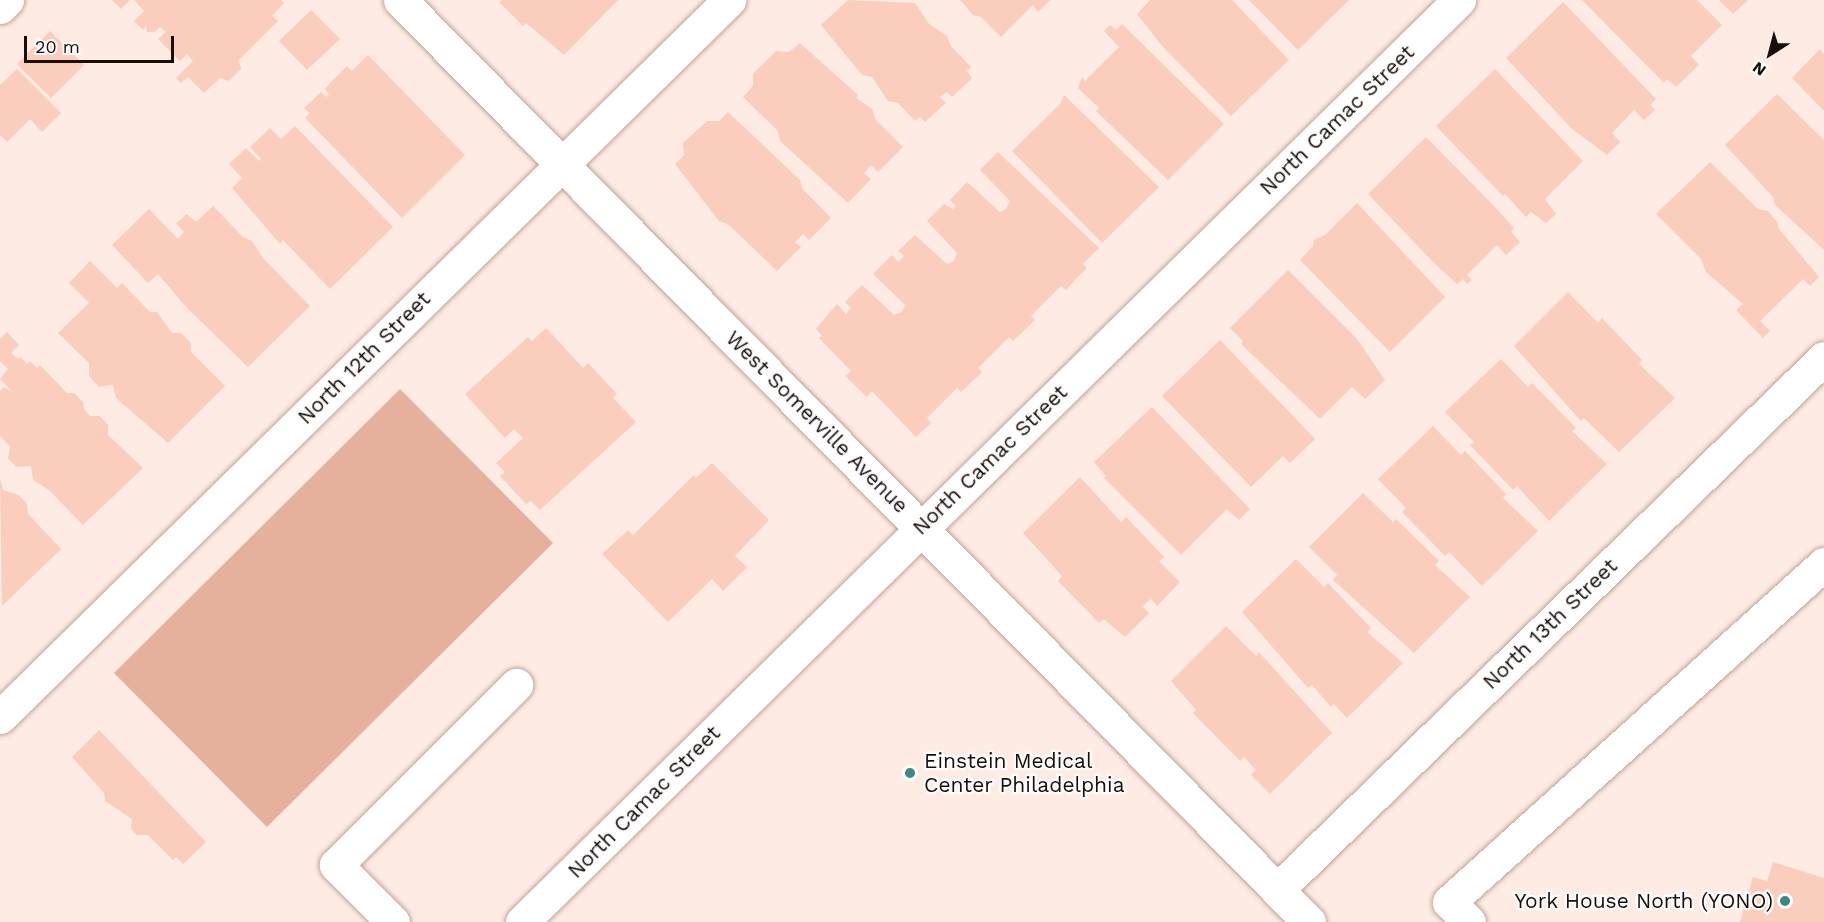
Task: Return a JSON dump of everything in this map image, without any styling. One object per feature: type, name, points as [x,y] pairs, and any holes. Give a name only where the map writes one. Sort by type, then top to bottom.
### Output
[{"type":"street","points":[[0,7],[7,0]]},
{"type":"street","name":"West Somerville Avenue","points":[[400,0],[1309,922]]},
{"type":"street","name":"North 12th Street","points":[[0,717],[729,0]]},
{"type":"street","name":"North Camac Street","points":[[522,922],[1459,0]]},
{"type":"street","name":"North 13th Street","points":[[1277,890],[1819,373]]},
{"type":"street","points":[[1469,922],[1449,902],[1819,579]]},
{"type":"street","points":[[393,922],[336,865],[516,685]]},
{"type":"shaded area","points":[[400,389],[553,543],[267,827],[114,673]]},
{"type":"building","points":[[112,0],[130,0],[121,9]]},
{"type":"building","points":[[134,0],[281,0],[284,3],[272,16],[278,21],[239,60],[241,69],[229,81],[220,78],[204,93],[188,77],[181,83],[176,78],[193,61],[187,54],[180,61],[158,39],[166,32],[160,27],[155,32],[147,32],[146,26],[143,30],[134,21],[144,11]]},
{"type":"building","points":[[502,0],[618,0],[564,55],[526,23],[523,26],[499,2]]},
{"type":"building","points":[[848,0],[915,3],[929,24],[947,36],[951,46],[971,67],[967,71],[972,78],[952,97],[947,92],[940,97],[946,103],[925,122],[920,117],[915,121],[898,103],[888,101],[872,77],[862,75],[821,25]]},
{"type":"building","points":[[960,0],[1050,0],[1038,12],[1033,5],[1001,37],[981,17],[973,15]]},
{"type":"building","points":[[1150,0],[1232,0],[1289,60],[1231,116],[1162,46],[1137,14]]},
{"type":"building","points":[[1249,0],[1349,0],[1298,50]]},
{"type":"building","points":[[1582,0],[1697,0],[1722,25],[1691,56],[1699,65],[1676,87],[1667,79],[1664,83]]},
{"type":"building","points":[[1719,0],[1748,0],[1733,14]]},
{"type":"building","points":[[1563,2],[1656,99],[1650,105],[1655,110],[1644,120],[1634,110],[1612,133],[1620,142],[1607,155],[1572,129],[1506,58]]},
{"type":"building","points":[[311,10],[340,39],[307,70],[279,41]]},
{"type":"building","points":[[1122,24],[1224,124],[1168,180],[1096,111],[1099,108],[1078,88],[1082,77],[1085,81],[1119,47],[1104,31],[1110,25],[1116,30]]},
{"type":"building","points":[[50,31],[84,65],[51,98],[17,64]]},
{"type":"building","points":[[800,43],[858,95],[856,98],[872,109],[876,120],[903,147],[878,172],[871,165],[864,173],[871,179],[848,203],[780,141],[777,130],[743,97],[753,86],[753,74],[776,51],[789,52]]},
{"type":"building","points":[[1820,49],[1824,54],[1824,111],[1792,78]]},
{"type":"building","points":[[368,55],[465,155],[402,218],[305,118],[310,113],[304,108],[321,92],[326,97],[329,94],[325,89],[347,66],[352,71]]},
{"type":"building","points":[[17,69],[61,113],[42,132],[30,119],[7,142],[0,135],[0,85]]},
{"type":"building","points":[[1495,69],[1583,161],[1545,199],[1556,214],[1546,223],[1531,212],[1526,217],[1436,126]]},
{"type":"building","points":[[1777,94],[1824,140],[1824,250],[1775,205],[1773,197],[1725,145]]},
{"type":"building","points":[[1064,95],[1159,187],[1102,243],[1012,151],[1060,104]]},
{"type":"building","points":[[728,112],[800,180],[802,188],[831,218],[809,240],[803,234],[795,242],[801,247],[777,271],[728,224],[719,221],[675,164],[684,155],[683,143],[707,121],[719,121]]},
{"type":"building","points":[[295,126],[393,227],[330,289],[283,240],[280,244],[232,188],[242,178],[229,164],[246,148],[259,161],[261,159],[250,147],[270,128],[281,139]]},
{"type":"building","points":[[1426,137],[1514,228],[1511,232],[1520,242],[1506,255],[1497,245],[1467,275],[1472,280],[1467,284],[1463,279],[1457,284],[1368,194]]},
{"type":"building","points":[[998,152],[1099,248],[1083,264],[1087,268],[1066,290],[1061,286],[1031,316],[1035,320],[1013,341],[1009,337],[978,368],[982,372],[961,392],[957,388],[927,418],[931,423],[916,437],[872,391],[867,397],[845,376],[851,371],[819,338],[822,336],[816,329],[837,304],[846,314],[851,308],[845,302],[862,285],[894,315],[902,312],[905,305],[873,274],[892,255],[898,262],[904,256],[898,251],[915,235],[947,264],[954,261],[957,253],[927,221],[944,204],[953,209],[956,206],[950,200],[967,182],[1000,212],[1006,209],[1010,201],[980,170]]},
{"type":"building","points":[[1710,162],[1758,209],[1768,211],[1777,222],[1779,229],[1819,277],[1810,286],[1803,279],[1760,321],[1770,331],[1763,338],[1736,310],[1743,304],[1706,272],[1701,259],[1656,214]]},
{"type":"building","points":[[1357,203],[1445,297],[1390,352],[1300,260],[1313,246],[1314,240],[1325,235]]},
{"type":"building","points":[[213,206],[243,237],[252,241],[263,258],[310,306],[248,367],[187,308],[158,274],[148,283],[112,245],[149,209],[178,239],[184,232],[176,223],[187,214],[196,222]]},
{"type":"building","points":[[90,261],[117,288],[122,283],[150,312],[157,312],[172,333],[181,333],[191,343],[191,352],[225,386],[168,443],[116,398],[113,385],[99,387],[89,376],[89,363],[58,333],[89,303],[69,283]]},
{"type":"building","points":[[1288,270],[1357,339],[1385,380],[1365,399],[1352,387],[1320,419],[1241,344],[1243,341],[1230,328]]},
{"type":"building","points":[[1568,292],[1598,323],[1602,318],[1642,360],[1639,364],[1675,398],[1619,452],[1584,418],[1581,421],[1514,346]]},
{"type":"building","points":[[546,328],[583,368],[588,363],[617,394],[613,398],[636,422],[540,510],[531,501],[526,504],[500,476],[505,472],[496,463],[523,438],[514,429],[505,438],[465,394],[528,337],[532,341]]},
{"type":"building","points":[[7,332],[19,345],[11,353],[18,359],[20,357],[27,364],[30,361],[37,368],[40,365],[67,393],[74,393],[83,402],[84,409],[90,416],[100,416],[108,425],[108,435],[143,468],[83,525],[49,490],[33,480],[31,466],[16,467],[8,458],[10,446],[0,436],[0,391],[4,387],[12,392],[0,379],[8,369],[0,361],[0,339]]},
{"type":"building","points":[[1220,340],[1315,439],[1290,463],[1283,456],[1251,487],[1162,396]]},
{"type":"building","points":[[1501,359],[1528,387],[1532,383],[1576,428],[1572,431],[1607,464],[1549,521],[1517,486],[1513,490],[1470,445],[1474,442],[1445,412]]},
{"type":"building","points":[[1152,407],[1250,509],[1239,520],[1227,509],[1181,555],[1104,478],[1106,476],[1094,462]]},
{"type":"building","points":[[1433,426],[1461,455],[1465,451],[1506,494],[1503,498],[1538,531],[1482,586],[1449,552],[1445,556],[1402,512],[1406,508],[1378,479]]},
{"type":"building","points":[[712,463],[769,520],[735,556],[747,567],[723,591],[712,579],[668,622],[602,554],[628,530],[633,535],[694,475],[696,478]]},
{"type":"building","points":[[1080,477],[1121,522],[1126,517],[1164,557],[1159,561],[1180,582],[1157,606],[1151,599],[1146,603],[1143,607],[1149,613],[1125,637],[1104,619],[1099,623],[1058,581],[1062,576],[1023,533]]},
{"type":"building","points":[[0,478],[3,490],[19,495],[27,504],[28,514],[61,549],[2,606]]},
{"type":"building","points":[[1363,493],[1393,522],[1396,519],[1439,561],[1435,565],[1470,597],[1414,653],[1333,580],[1337,575],[1309,547]]},
{"type":"building","points":[[1296,559],[1324,587],[1328,583],[1371,628],[1367,632],[1403,663],[1347,718],[1334,704],[1331,707],[1312,685],[1308,688],[1242,612]]},
{"type":"building","points":[[1226,626],[1256,656],[1259,652],[1332,733],[1270,794],[1251,775],[1256,770],[1244,757],[1240,761],[1193,713],[1196,710],[1171,681]]},
{"type":"building","points":[[99,730],[206,842],[183,864],[176,857],[173,860],[148,835],[137,835],[131,829],[132,819],[105,801],[104,793],[72,757]]},
{"type":"building","name":"York House North (YONO)","points":[[1773,862],[1824,878],[1824,922],[1740,922],[1753,877],[1767,881]]},
{"type":"place","name":"Einstein Medical Center Philadelphia","points":[[910,773]]},
{"type":"place","name":"York House North (YONO)","points":[[1785,901]]}]
